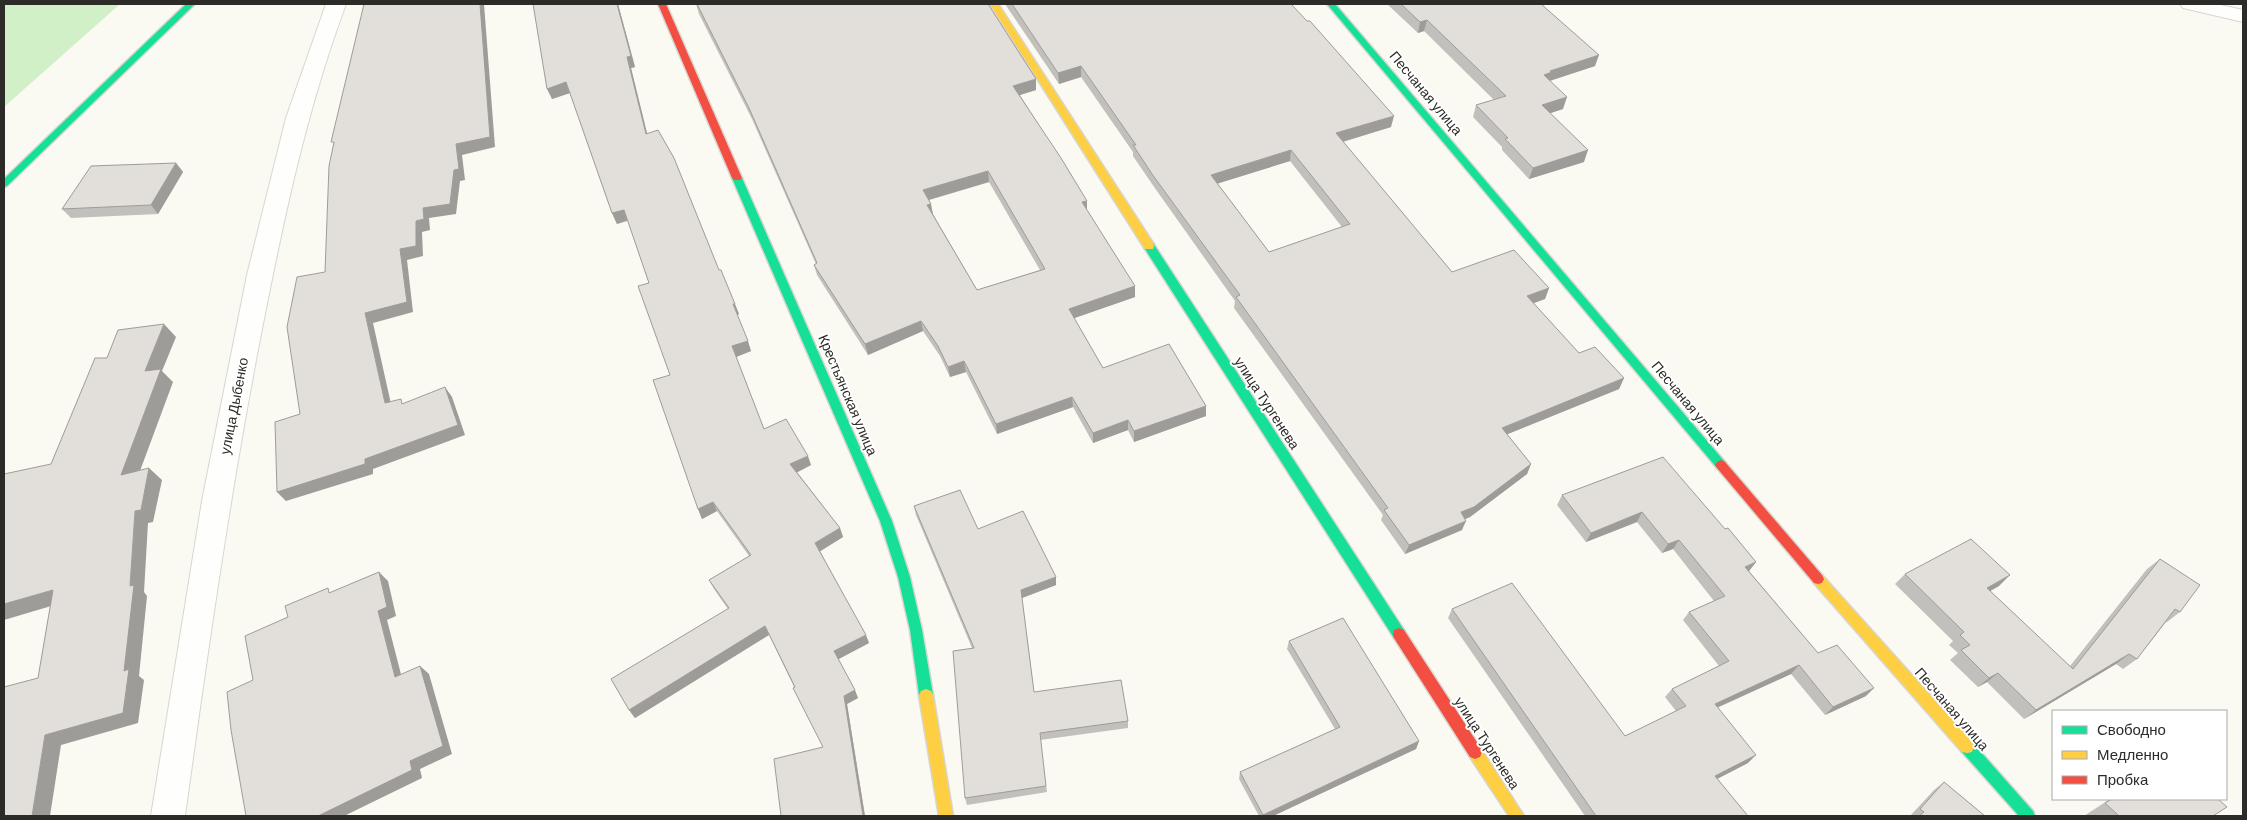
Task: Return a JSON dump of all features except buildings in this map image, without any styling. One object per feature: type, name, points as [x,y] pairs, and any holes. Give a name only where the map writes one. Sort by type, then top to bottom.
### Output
[{"type":"street","points":[[4,184],[192,4]]},
{"type":"street","name":"улица Дыбенко","points":[[168,816],[198,607],[230,417],[250,320],[268,234],[307,85],[336,4]]},
{"type":"street","name":"Крестьянская улица","points":[[662,4],[886,521],[904,577],[916,630],[946,816]]},
{"type":"street","name":"улица Тургенева","points":[[994,4],[1517,816]]},
{"type":"street","name":"Песчаная улица","points":[[1331,4],[1838,602],[2028,816]]},
{"type":"street","points":[[2190,4],[2243,16]]},
{"type":"green space","points":[[4,4],[120,4],[4,107]]},
{"type":"traffic: fast","points":[[4,184],[191,4]]},
{"type":"traffic: fast","points":[[1331,4],[1721,465]]},
{"type":"traffic: fast","points":[[737,178],[886,521],[904,577],[916,630],[926,695]]},
{"type":"traffic: fast","points":[[1149,246],[1399,634]]},
{"type":"traffic: fast","points":[[1967,747],[2028,816]]},
{"type":"traffic: slow","points":[[994,4],[1149,246]]},
{"type":"traffic: slow","points":[[1818,579],[1967,747]]},
{"type":"traffic: slow","points":[[926,695],[946,816]]},
{"type":"traffic: slow","points":[[1475,752],[1517,816]]},
{"type":"traffic: jam","points":[[662,4],[737,178]]},
{"type":"traffic: jam","points":[[1721,465],[1818,579]]},
{"type":"traffic: jam","points":[[1399,634],[1475,752]]}]
